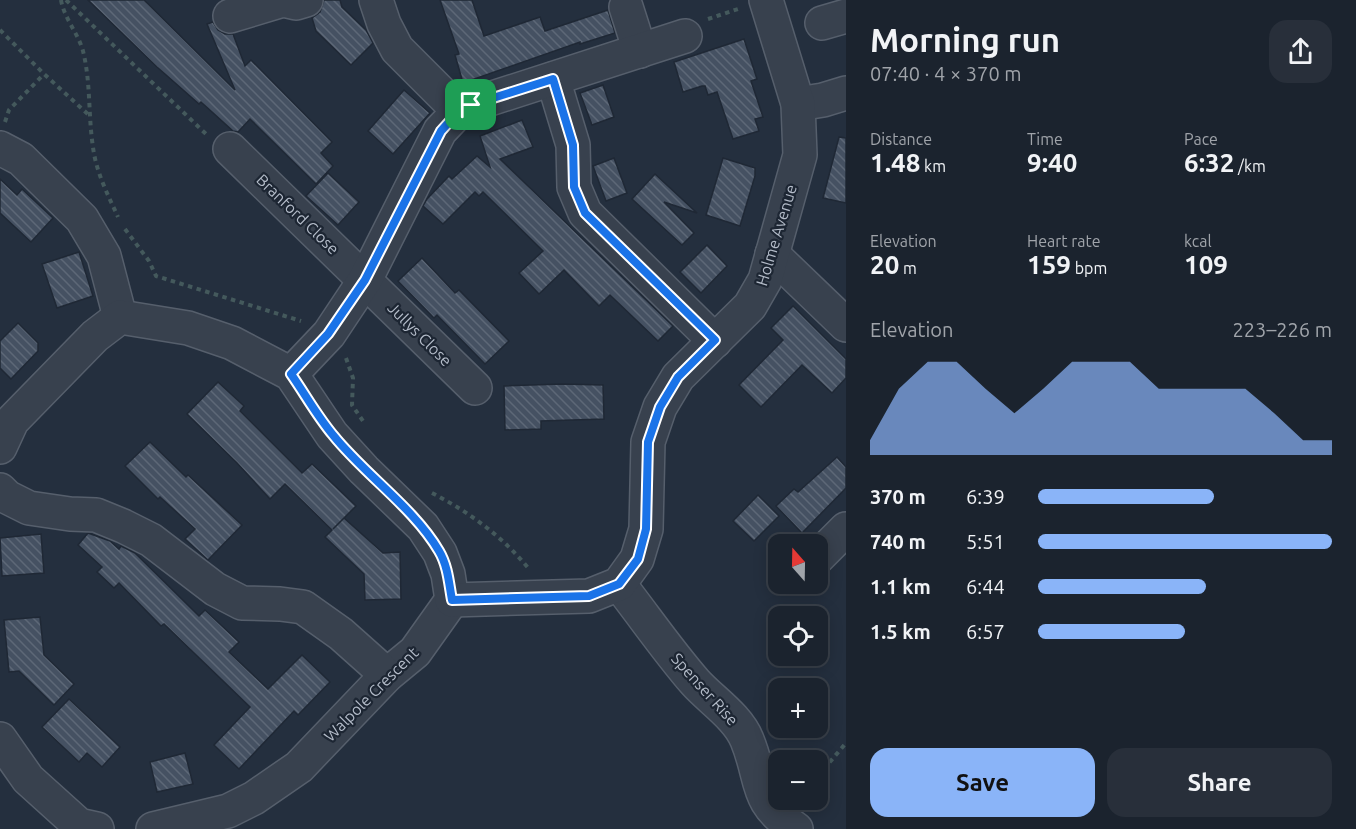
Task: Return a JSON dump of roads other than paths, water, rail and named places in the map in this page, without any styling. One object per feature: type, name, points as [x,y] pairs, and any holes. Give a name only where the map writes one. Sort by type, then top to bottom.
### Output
[{"type":"street","points":[[230,16],[283,0],[296,3],[306,0]]},
{"type":"street","points":[[375,0],[384,24],[398,49],[459,111]]},
{"type":"street","name":"Holme Avenue","points":[[619,584],[638,559],[646,529],[648,442],[660,407],[678,377],[750,306],[765,280],[800,155],[798,104],[753,4]]},
{"type":"street","points":[[626,7],[640,51]]},
{"type":"street","points":[[291,374],[328,334],[365,280],[441,131],[459,111],[471,105],[685,36]]},
{"type":"street","points":[[553,79],[573,145],[574,187],[585,213],[715,340]]},
{"type":"street","points":[[798,104],[846,93]]},
{"type":"street","points":[[2,149],[21,159],[82,219],[105,256],[120,317]]},
{"type":"street","name":"Branford Close","points":[[230,149],[365,280]]},
{"type":"street","points":[[772,254],[846,325]]},
{"type":"street","name":"Jullys Close","points":[[365,280],[475,388]]},
{"type":"street","points":[[0,447],[12,421],[95,336],[120,317],[188,328],[232,343],[291,374],[332,435],[364,470],[423,527],[440,553],[448,574],[452,600],[589,596],[619,584]]},
{"type":"street","points":[[0,490],[7,497],[29,508],[96,515],[123,526],[152,540],[215,589],[242,603],[303,607],[341,634],[387,675]]},
{"type":"street","points":[[828,547],[846,529]]},
{"type":"street","name":"Spenser Rise","points":[[619,584],[695,681],[740,727],[747,740],[762,793],[780,818],[796,829]]},
{"type":"street","name":"Walpole Crescent","points":[[153,829],[228,811],[254,798],[299,767],[387,675],[415,652],[452,600]]},
{"type":"street","points":[[0,739],[28,779],[78,825],[97,829]]}]
